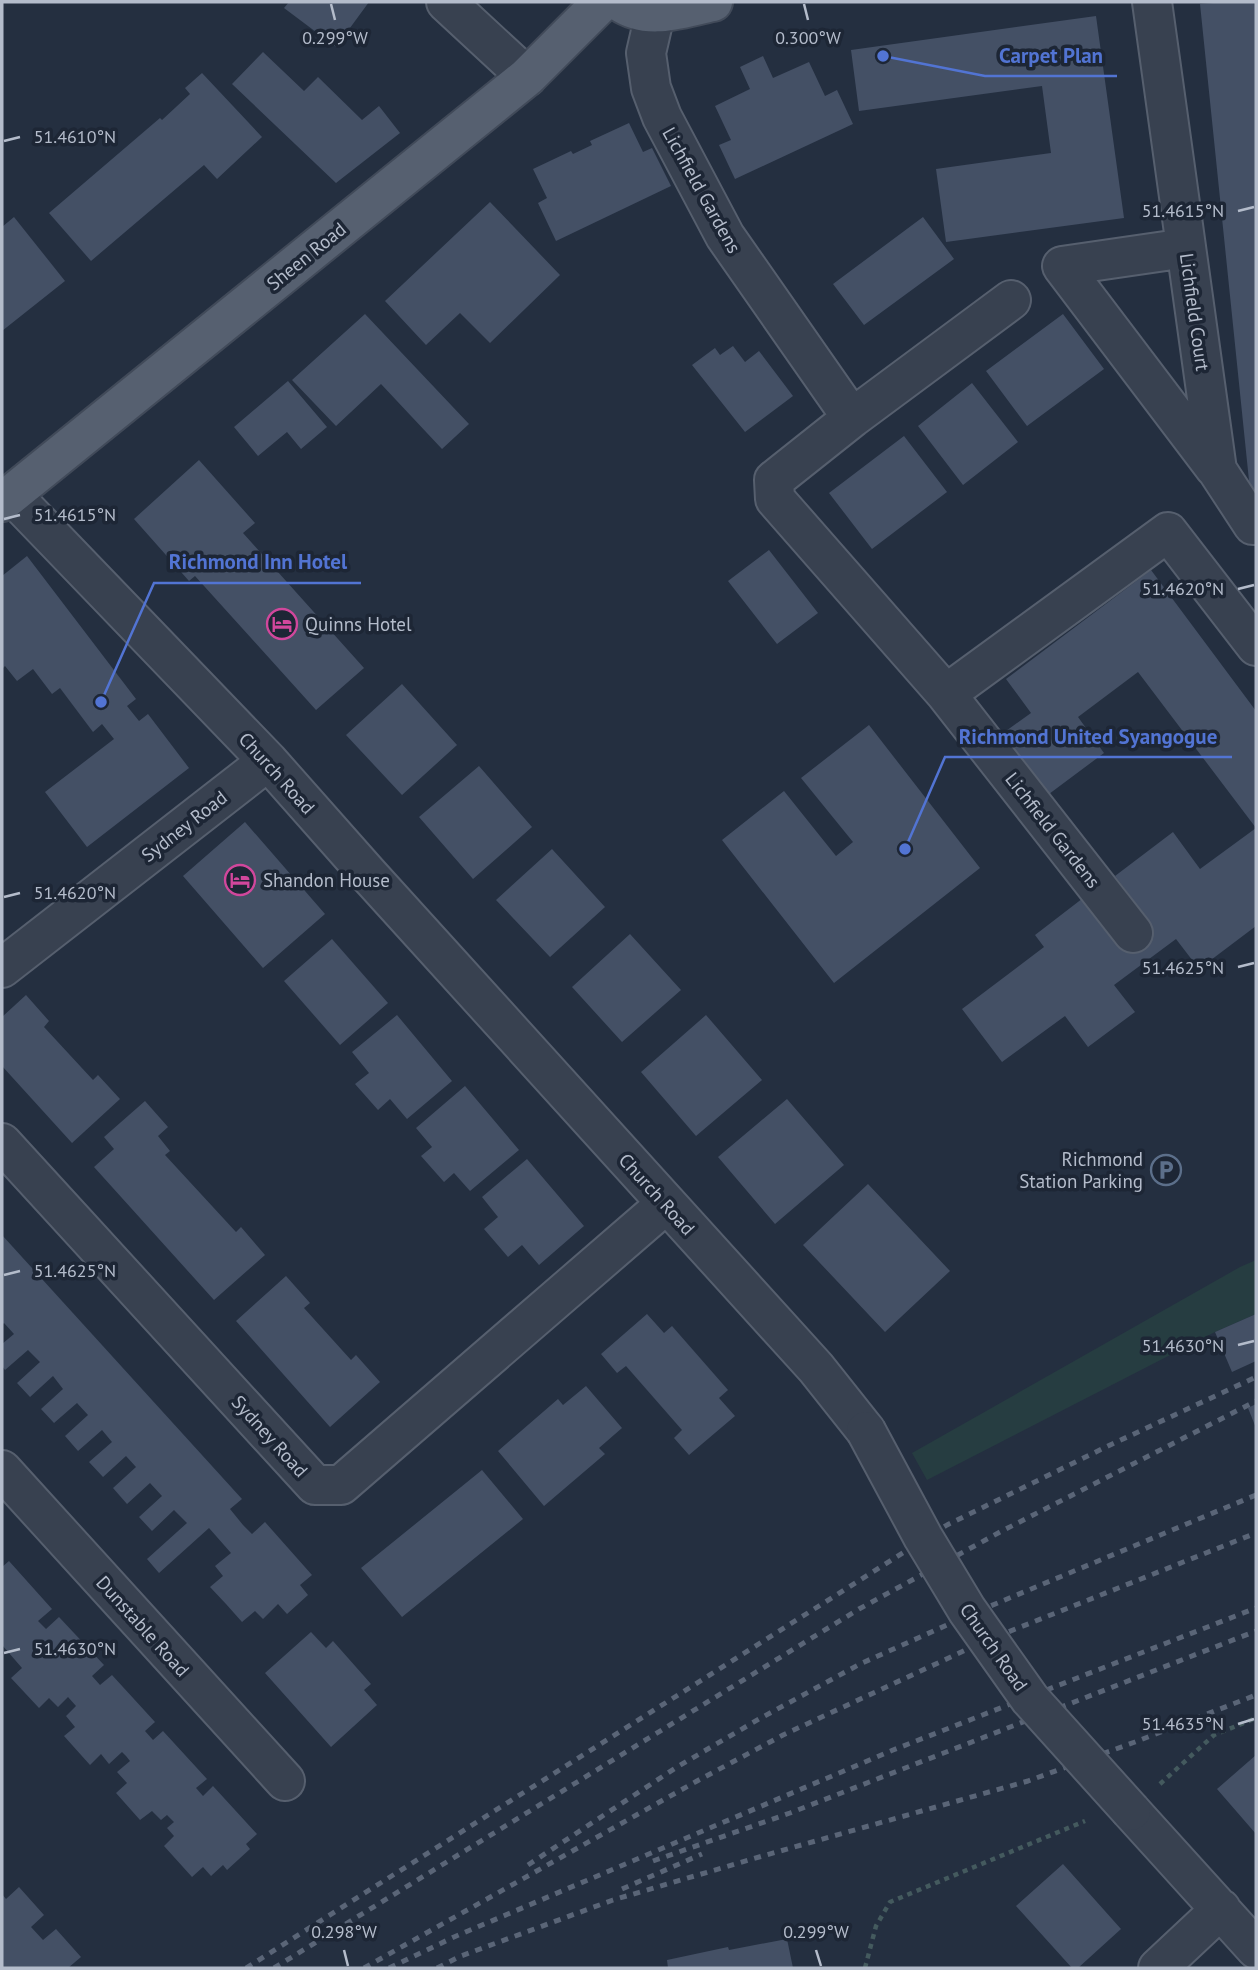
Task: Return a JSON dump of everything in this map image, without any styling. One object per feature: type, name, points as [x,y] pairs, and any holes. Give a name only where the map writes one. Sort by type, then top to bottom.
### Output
[{"type":"main road","name":"Sheen Road","points":[[5,493],[527,77],[602,2]]},
{"type":"main road","points":[[637,8],[713,2]]},
{"type":"street","points":[[446,2],[527,77]]},
{"type":"street","name":"Lichfield Court","points":[[1152,2],[1217,470],[1253,525],[1256,525]]},
{"type":"street","name":"Lichfield Gardens","points":[[637,8],[651,88],[662,117],[724,236],[852,418]]},
{"type":"street","points":[[1186,248],[1062,266],[1217,470]]},
{"type":"street","name":"Lichfield Gardens","points":[[1010,300],[774,480],[775,499],[946,694],[1133,933]]},
{"type":"street","name":"Church Road","points":[[5,493],[268,761],[816,1368],[866,1431],[967,1610],[1030,1699],[1256,1949]]},
{"type":"street","points":[[946,694],[1168,532],[1256,646]]},
{"type":"street","name":"Sydney Road","points":[[2,968],[268,761]]},
{"type":"street","name":"Sydney Road","points":[[2,1143],[315,1485],[341,1485],[666,1204]]},
{"type":"street","name":"Dunstable Road","points":[[2,1470],[285,1781]]},
{"type":"street","points":[[1158,1968],[1222,1909]]},
{"type":"path","points":[[865,1968],[876,1926],[890,1902],[1126,1805],[1214,1735],[1256,1718]]},
{"type":"green space","points":[[1256,1260],[1256,1314],[1215,1332],[927,1480],[912,1453]]},
{"type":"building","points":[[289,2],[369,2],[336,47],[284,8]]},
{"type":"building","points":[[1256,2],[1256,499],[1251,500],[1200,4]]},
{"type":"building","points":[[1096,16],[1124,218],[946,242],[936,169],[1051,153],[1042,86],[859,111],[851,50]]},
{"type":"building","points":[[263,52],[304,91],[318,77],[362,120],[379,106],[400,133],[336,183],[232,84]]},
{"type":"building","points":[[763,56],[773,78],[809,62],[825,96],[837,90],[853,124],[735,179],[719,145],[731,140],[715,106],[750,89],[740,67]]},
{"type":"building","points":[[202,73],[262,137],[217,179],[204,165],[91,261],[49,213],[160,118],[162,120],[190,94],[185,88]]},
{"type":"building","points":[[629,123],[643,152],[652,148],[671,186],[556,241],[538,203],[547,198],[533,169],[571,151],[573,154],[592,145],[590,141]]},
{"type":"building","points":[[490,202],[560,275],[490,343],[460,313],[426,345],[385,301]]},
{"type":"building","points":[[14,217],[65,281],[2,331],[2,227]]},
{"type":"building","points":[[923,217],[954,259],[864,325],[833,284]]},
{"type":"building","points":[[365,314],[469,424],[442,449],[381,384],[336,426],[292,380]]},
{"type":"building","points":[[1063,314],[1104,369],[1027,426],[986,371]]},
{"type":"building","points":[[733,346],[745,362],[759,351],[793,396],[745,432],[692,365],[715,348],[720,355]]},
{"type":"building","points":[[288,381],[327,427],[301,449],[287,432],[258,456],[234,427]]},
{"type":"building","points":[[972,383],[1018,442],[963,485],[918,426]]},
{"type":"building","points":[[904,436],[947,492],[872,549],[829,493]]},
{"type":"building","name":"Quinns Hotel","points":[[199,460],[255,523],[243,533],[364,668],[316,710],[195,576],[189,581],[134,519]]},
{"type":"building","points":[[769,550],[818,613],[777,644],[728,581]]},
{"type":"building","points":[[27,556],[136,699],[127,706],[139,721],[148,714],[189,768],[87,847],[45,792],[114,739],[102,724],[93,732],[60,688],[52,694],[33,669],[17,681],[5,666],[2,669],[2,576]]},
{"type":"building","points":[[1151,570],[1256,711],[1256,828],[1138,672],[1078,717],[1104,753],[1045,797],[999,736],[1031,713],[1006,679]]},
{"type":"building","points":[[402,684],[457,745],[402,795],[346,735]]},
{"type":"building","points":[[869,725],[980,868],[834,983],[722,840],[784,791],[836,856],[853,842],[801,778]]},
{"type":"building","points":[[479,766],[532,827],[473,879],[419,817]]},
{"type":"building","name":"Shandon House","points":[[245,822],[325,914],[263,968],[183,876]]},
{"type":"building","points":[[1256,828],[1256,926],[1199,969],[1176,939],[1114,985],[1135,1012],[1088,1047],[1065,1016],[1002,1062],[962,1009],[1044,947],[1035,935],[1087,895],[1122,942],[1149,921],[1115,876],[1173,832],[1200,869]]},
{"type":"building","points":[[552,849],[605,907],[550,957],[496,900]]},
{"type":"building","points":[[630,934],[681,990],[622,1042],[572,987]]},
{"type":"building","points":[[332,939],[388,1003],[340,1045],[284,981]]},
{"type":"building","points":[[26,995],[49,1021],[44,1027],[93,1080],[98,1075],[120,1099],[72,1143],[2,1066],[2,1017]]},
{"type":"building","points":[[397,1015],[452,1081],[407,1119],[390,1099],[378,1110],[355,1084],[369,1073],[352,1052]]},
{"type":"building","points":[[706,1015],[762,1080],[696,1136],[641,1072]]},
{"type":"building","points":[[465,1086],[519,1150],[470,1191],[454,1173],[444,1182],[421,1156],[432,1147],[416,1128]]},
{"type":"building","points":[[787,1099],[844,1165],[775,1224],[718,1157]]},
{"type":"building","points":[[145,1101],[168,1127],[158,1136],[170,1151],[165,1155],[236,1232],[241,1227],[265,1255],[214,1300],[94,1167],[114,1149],[104,1137]]},
{"type":"building","points":[[527,1159],[584,1226],[539,1265],[522,1245],[508,1257],[484,1229],[498,1217],[482,1197]]},
{"type":"building","points":[[868,1184],[950,1271],[885,1332],[803,1245]]},
{"type":"building","points":[[2,1235],[242,1499],[230,1509],[243,1525],[252,1534],[265,1522],[312,1575],[300,1585],[308,1595],[287,1614],[278,1604],[263,1619],[255,1611],[242,1622],[210,1587],[223,1576],[215,1566],[231,1553],[209,1528],[159,1573],[147,1559],[187,1523],[174,1510],[152,1531],[139,1517],[162,1496],[150,1483],[127,1504],[113,1488],[136,1467],[126,1456],[103,1477],[89,1462],[112,1442],[102,1430],[78,1451],[65,1436],[88,1415],[77,1403],[54,1423],[41,1409],[63,1389],[53,1376],[30,1397],[17,1383],[40,1362],[28,1350],[5,1370],[2,1366],[2,1344],[14,1334],[4,1323],[2,1325]]},
{"type":"building","points":[[286,1276],[310,1303],[304,1308],[351,1360],[356,1355],[380,1382],[330,1427],[236,1321]]},
{"type":"building","points":[[647,1314],[664,1333],[672,1326],[728,1390],[719,1398],[735,1416],[689,1455],[674,1438],[682,1430],[626,1366],[617,1373],[601,1354]]},
{"type":"building","points":[[1256,1314],[1256,1361],[1232,1372],[1215,1332]]},
{"type":"building","points":[[586,1386],[622,1428],[599,1448],[605,1454],[544,1506],[498,1451],[558,1399],[563,1405]]},
{"type":"building","points":[[1256,1404],[1256,1428],[1248,1408]]},
{"type":"building","points":[[482,1470],[523,1519],[402,1617],[361,1568]]},
{"type":"building","points":[[9,1561],[52,1609],[38,1621],[46,1629],[59,1617],[104,1665],[92,1676],[100,1685],[112,1675],[155,1722],[145,1731],[153,1740],[163,1731],[207,1779],[196,1788],[203,1796],[213,1786],[257,1834],[246,1844],[250,1849],[227,1870],[223,1865],[211,1876],[203,1867],[192,1877],[164,1846],[174,1836],[167,1828],[174,1822],[167,1815],[161,1820],[152,1811],[140,1820],[116,1793],[127,1783],[117,1772],[130,1761],[126,1756],[122,1752],[109,1764],[101,1754],[90,1765],[64,1736],[75,1727],[66,1716],[76,1706],[68,1697],[58,1707],[49,1698],[39,1708],[11,1678],[22,1668],[2,1645],[2,1567]]},
{"type":"building","points":[[311,1632],[326,1648],[333,1641],[371,1684],[364,1690],[377,1705],[331,1747],[265,1673]]},
{"type":"building","points":[[1256,1755],[1256,1834],[1217,1789]]},
{"type":"building","points":[[1063,1864],[1121,1929],[1078,1968],[1072,1968],[1016,1906]]},
{"type":"building","points":[[19,1887],[44,1915],[31,1927],[43,1940],[56,1929],[81,1957],[68,1968],[2,1968],[2,1894],[6,1899]]},
{"type":"building","points":[[787,1939],[793,1968],[668,1968],[667,1960],[728,1947],[729,1950]]},
{"type":"railway","points":[[246,1968],[947,1525],[1256,1377]]},
{"type":"railway","points":[[274,1968],[859,1609],[1000,1532],[1256,1401]]},
{"type":"railway","points":[[528,1865],[677,1767],[860,1664],[976,1612],[1256,1495]]},
{"type":"railway","points":[[364,1968],[783,1735],[983,1642],[1256,1533]]},
{"type":"railway","points":[[389,1968],[454,1937],[893,1750],[1256,1608]]},
{"type":"railway","points":[[653,1861],[790,1813],[1256,1631]]},
{"type":"railway","points":[[437,1968],[461,1956],[613,1900],[1028,1781],[1256,1695]]},
{"type":"railway","points":[[622,1889],[702,1854]]},
{"type":"place","name":"Carpet Plan","points":[[883,56]]},
{"type":"place","name":"Quinns Hotel","points":[[282,624]]},
{"type":"place","name":"Richmond Inn Hotel","points":[[101,702]]},
{"type":"place","name":"Richmond United Syangogue","points":[[905,849]]},
{"type":"place","name":"Shandon House","points":[[240,880]]},
{"type":"place","name":"Richmond Station Parking","points":[[1166,1170]]}]
